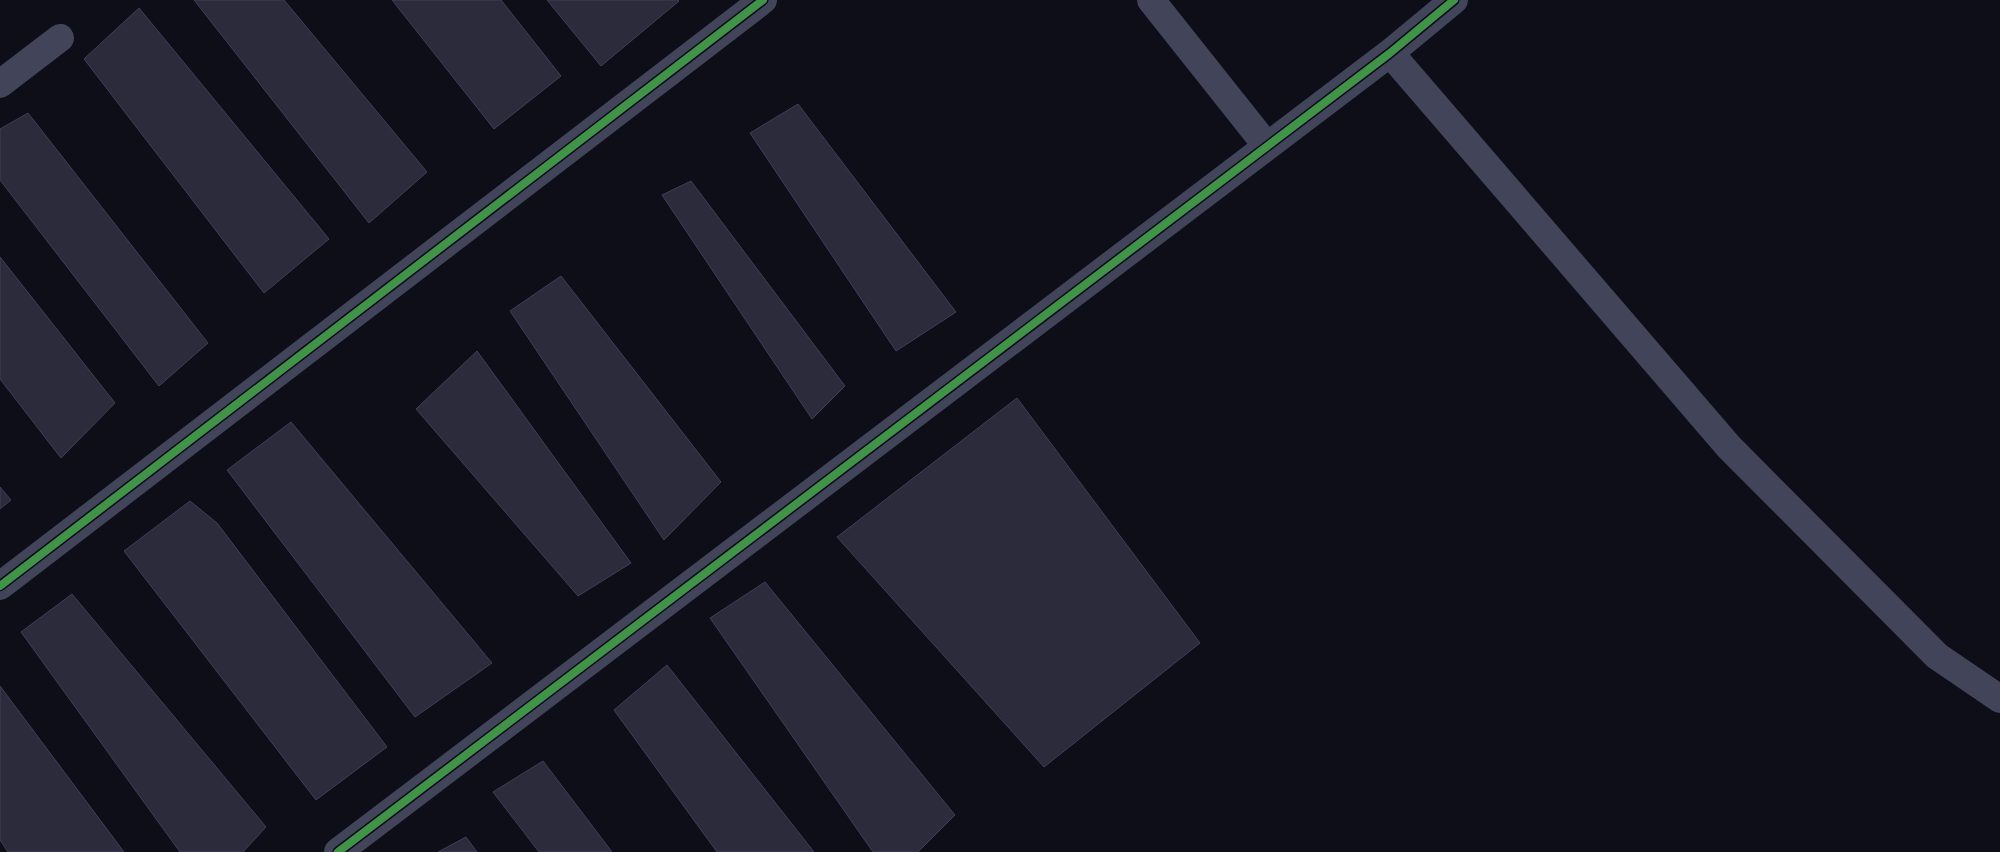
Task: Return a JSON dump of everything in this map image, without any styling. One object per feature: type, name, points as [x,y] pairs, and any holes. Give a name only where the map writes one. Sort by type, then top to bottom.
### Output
[{"type":"street","points":[[0,586],[763,0]]},
{"type":"street","points":[[1151,0],[1267,146]]},
{"type":"street","points":[[338,852],[1390,54],[1454,0]]},
{"type":"street","points":[[0,84],[60,38]]},
{"type":"street","points":[[1390,54],[1729,447],[1937,656],[2000,699]]},
{"type":"building","points":[[194,0],[284,0],[427,172],[369,223]]},
{"type":"building","points":[[392,0],[501,0],[561,76],[494,129]]},
{"type":"building","points":[[547,0],[678,0],[679,1],[601,66]]},
{"type":"building","points":[[139,8],[329,239],[264,293],[84,59]]},
{"type":"building","points":[[798,104],[956,312],[896,351],[750,133]]},
{"type":"building","points":[[28,113],[208,343],[159,386],[0,180],[0,129]]},
{"type":"building","points":[[691,181],[845,386],[812,419],[662,195]]},
{"type":"building","points":[[0,257],[115,403],[61,458],[0,379]]},
{"type":"building","points":[[561,276],[721,482],[664,540],[510,311]]},
{"type":"building","points":[[477,351],[631,563],[578,596],[416,409]]},
{"type":"building","points":[[1017,398],[1200,643],[1044,767],[837,537]]},
{"type":"building","points":[[291,422],[492,663],[415,717],[227,470]]},
{"type":"building","points":[[0,487],[11,500],[0,509]]},
{"type":"building","points":[[190,501],[217,523],[387,747],[316,800],[124,551]]},
{"type":"building","points":[[765,582],[955,815],[918,852],[873,852],[710,618]]},
{"type":"building","points":[[72,594],[266,827],[243,852],[180,852],[21,632]]},
{"type":"building","points":[[667,665],[814,852],[717,852],[614,710]]},
{"type":"building","points":[[0,686],[124,852],[8,852],[0,840]]},
{"type":"building","points":[[543,761],[612,852],[539,852],[493,792]]},
{"type":"building","points":[[466,837],[477,852],[438,852]]},
{"type":"cycle path","points":[[0,586],[763,0]]},
{"type":"cycle path","points":[[338,852],[1390,53],[1454,0]]}]
